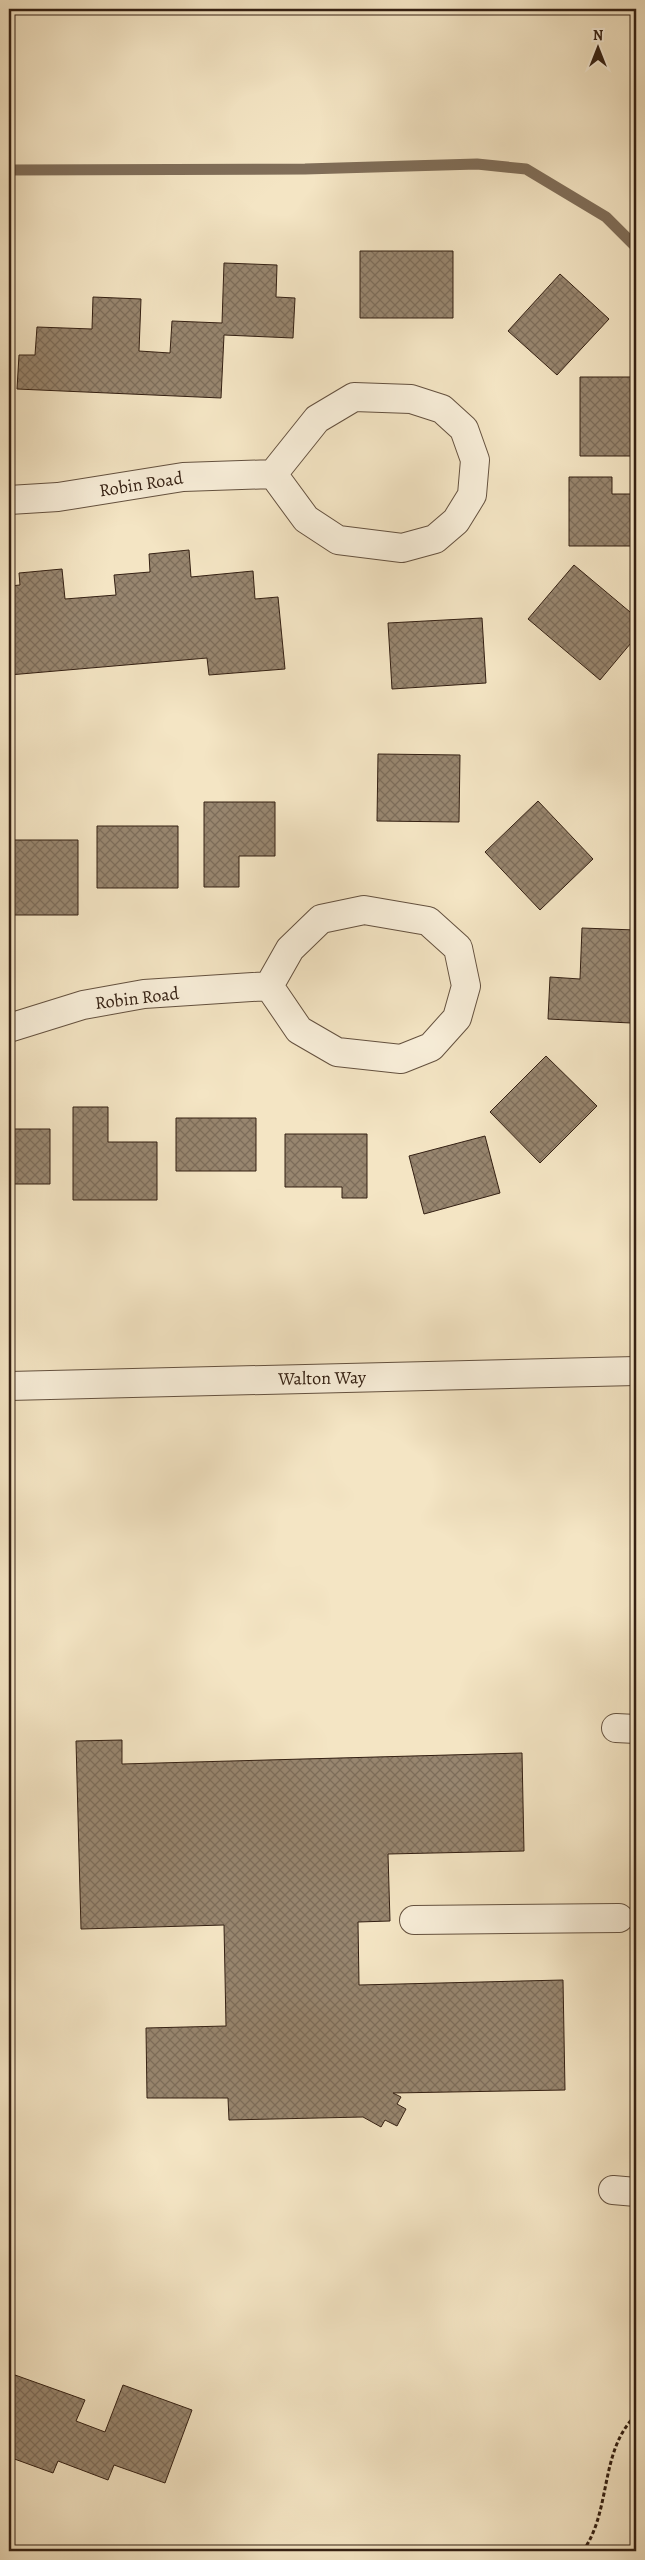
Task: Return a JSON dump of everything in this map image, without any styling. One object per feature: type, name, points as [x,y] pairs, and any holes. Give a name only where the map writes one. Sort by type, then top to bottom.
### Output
[{"type":"street","points":[[354,397],[411,399],[442,409],[464,429],[475,460],[472,495],[456,521],[435,539],[402,548],[338,540],[306,519],[273,474],[317,419],[354,397]]},
{"type":"street","name":"Robin Road","points":[[9,500],[58,497],[183,477],[273,474]]},
{"type":"street","points":[[364,910],[428,921],[458,948],[466,986],[457,1018],[431,1047],[401,1060],[337,1052],[299,1030],[268,986],[290,949],[321,919],[364,910]]},
{"type":"street","name":"Robin Road","points":[[9,1028],[83,1005],[144,994],[268,986]]},
{"type":"street","name":"Walton Way","points":[[9,1386],[636,1371]]},
{"type":"street","points":[[414,1920],[619,1918]]},
{"type":"path","points":[[583,2551],[591,2540],[614,2448],[623,2430],[636,2415]]},
{"type":"building","points":[[360,251],[453,251],[453,318],[360,318]]},
{"type":"building","points":[[224,263],[277,265],[276,297],[295,298],[293,338],[224,335],[221,398],[17,389],[19,355],[35,355],[37,327],[92,329],[93,297],[141,299],[139,351],[170,353],[172,321],[222,323]]},
{"type":"building","points":[[560,274],[609,319],[557,375],[508,331]]},
{"type":"building","points":[[580,377],[636,377],[636,456],[580,456]]},
{"type":"building","points":[[569,477],[612,477],[612,494],[631,494],[631,546],[569,546]]},
{"type":"building","points":[[189,550],[191,577],[253,571],[255,599],[278,597],[285,669],[209,675],[207,658],[9,675],[9,586],[20,585],[19,573],[62,569],[65,599],[116,595],[114,575],[150,572],[149,554]]},
{"type":"building","points":[[574,565],[636,617],[636,637],[600,680],[528,619]]},
{"type":"building","points":[[482,618],[486,683],[392,689],[388,623]]},
{"type":"building","points":[[378,754],[460,755],[459,822],[377,821]]},
{"type":"building","points":[[538,801],[593,859],[540,910],[485,852]]},
{"type":"building","points":[[204,802],[275,802],[275,856],[239,856],[239,887],[204,887]]},
{"type":"building","points":[[97,826],[178,826],[178,888],[97,888]]},
{"type":"building","points":[[9,840],[78,840],[78,915],[9,915]]},
{"type":"building","points":[[582,928],[635,930],[631,1023],[548,1019],[550,977],[580,979]]},
{"type":"building","points":[[546,1056],[597,1106],[540,1163],[490,1112]]},
{"type":"building","points":[[73,1107],[108,1107],[108,1142],[157,1142],[157,1200],[73,1200]]},
{"type":"building","points":[[176,1118],[256,1118],[256,1171],[176,1171]]},
{"type":"building","points":[[9,1129],[50,1129],[50,1184],[9,1184]]},
{"type":"building","points":[[285,1134],[367,1134],[367,1198],[342,1198],[342,1187],[285,1187]]},
{"type":"building","points":[[485,1136],[500,1193],[424,1214],[409,1156]]},
{"type":"building","points":[[122,1740],[122,1764],[522,1753],[524,1851],[388,1854],[390,1921],[358,1922],[359,1985],[563,1980],[565,2090],[393,2093],[401,2097],[397,2104],[406,2109],[397,2126],[385,2120],[381,2127],[363,2117],[229,2120],[228,2098],[147,2098],[146,2028],[226,2026],[224,1925],[81,1929],[76,1741]]},
{"type":"building","points":[[15,2375],[85,2400],[76,2421],[105,2432],[123,2385],[192,2410],[165,2483],[114,2465],[108,2480],[58,2461],[53,2473],[9,2457],[9,2392]]},
{"type":"waterway","points":[[9,170],[305,169],[477,164],[526,169],[606,217],[636,247]]}]
